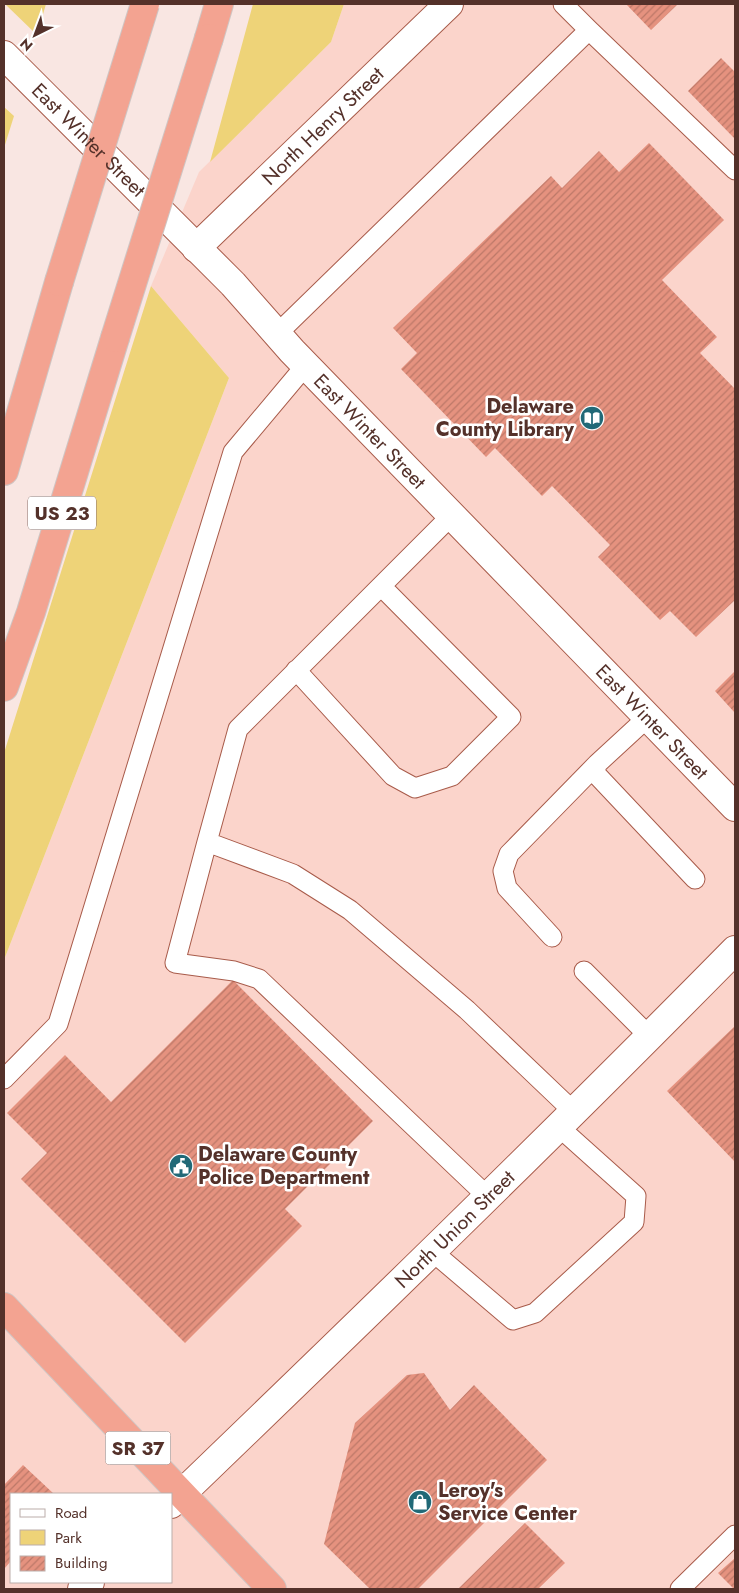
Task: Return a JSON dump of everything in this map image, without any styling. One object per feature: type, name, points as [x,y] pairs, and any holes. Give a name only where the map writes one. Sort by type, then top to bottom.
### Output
[{"type":"highway","points":[[4,471],[59,282],[146,4]]},
{"type":"highway","name":"US 23","points":[[4,687],[31,612],[219,4]]},
{"type":"highway","name":"SR 37","points":[[4,1307],[171,1493]]},
{"type":"highway","name":"SR 37","points":[[176,1499],[272,1589]]},
{"type":"street","name":"North Henry Street","points":[[196,248],[450,4]]},
{"type":"street","name":"East Winter Street","points":[[4,55],[233,284],[306,366],[735,807]]},
{"type":"street","name":"North Union Street","points":[[176,1499],[433,1252],[735,950]]},
{"type":"lane","points":[[563,4],[735,170]]},
{"type":"lane","points":[[277,334],[589,30]]},
{"type":"lane","points":[[4,1079],[58,1024],[233,452],[306,366]]},
{"type":"lane","points":[[452,515],[238,730],[175,963],[234,971],[259,979],[488,1197]]},
{"type":"lane","points":[[296,670],[393,776],[415,788],[452,776],[511,717],[381,586]]},
{"type":"lane","points":[[552,937],[507,888],[503,871],[509,854],[597,764],[648,716]]},
{"type":"lane","points":[[597,764],[595,772],[695,879]]},
{"type":"lane","points":[[207,842],[293,874],[350,910],[467,1010],[636,1196],[634,1222],[535,1313],[513,1320],[433,1252]]},
{"type":"lane","points":[[584,971],[650,1037]]},
{"type":"lane","points":[[680,1589],[735,1535]]},
{"type":"shaded area","points":[[344,4],[735,4],[735,1589],[4,1589],[4,960],[229,378],[151,286],[199,172],[331,42]]},
{"type":"green space","points":[[5,4],[46,4],[37,35]]},
{"type":"green space","points":[[253,4],[344,4],[331,42],[210,162]]},
{"type":"green space","points":[[4,107],[14,116],[4,148]]},
{"type":"green space","points":[[151,286],[229,378],[4,960],[4,753]]},
{"type":"building","points":[[626,4],[678,4],[651,30]]},
{"type":"building","points":[[721,58],[735,72],[735,139],[688,91]]},
{"type":"building","name":"Delaware County Library","points":[[649,143],[724,220],[662,280],[717,337],[700,353],[735,389],[735,600],[696,637],[670,611],[660,620],[598,557],[610,545],[552,486],[542,496],[495,448],[486,457],[401,369],[417,353],[393,328],[551,176],[562,188],[599,151],[619,172]]},
{"type":"building","points":[[735,671],[735,713],[715,691]]},
{"type":"building","name":"Delaware County Police Department","points":[[233,980],[373,1121],[285,1209],[302,1226],[185,1343],[21,1179],[47,1153],[7,1113],[65,1055],[111,1102]]},
{"type":"building","points":[[735,1026],[735,1162],[667,1091]]},
{"type":"building","name":"Leroy's Service Center","points":[[424,1373],[450,1410],[474,1385],[547,1460],[418,1589],[370,1589],[324,1544],[355,1423],[407,1375]]},
{"type":"building","points":[[23,1465],[53,1493],[10,1493],[10,1562],[4,1569],[4,1485]]},
{"type":"building","points":[[525,1523],[565,1563],[538,1589],[458,1589]]},
{"type":"building","points":[[735,1558],[735,1589],[734,1589],[718,1573]]},
{"type":"place","name":"Delaware County Library","points":[[592,418]]},
{"type":"place","name":"Delaware County Police Department","points":[[181,1166]]},
{"type":"place","name":"Leroy's Service Center","points":[[420,1502]]}]
